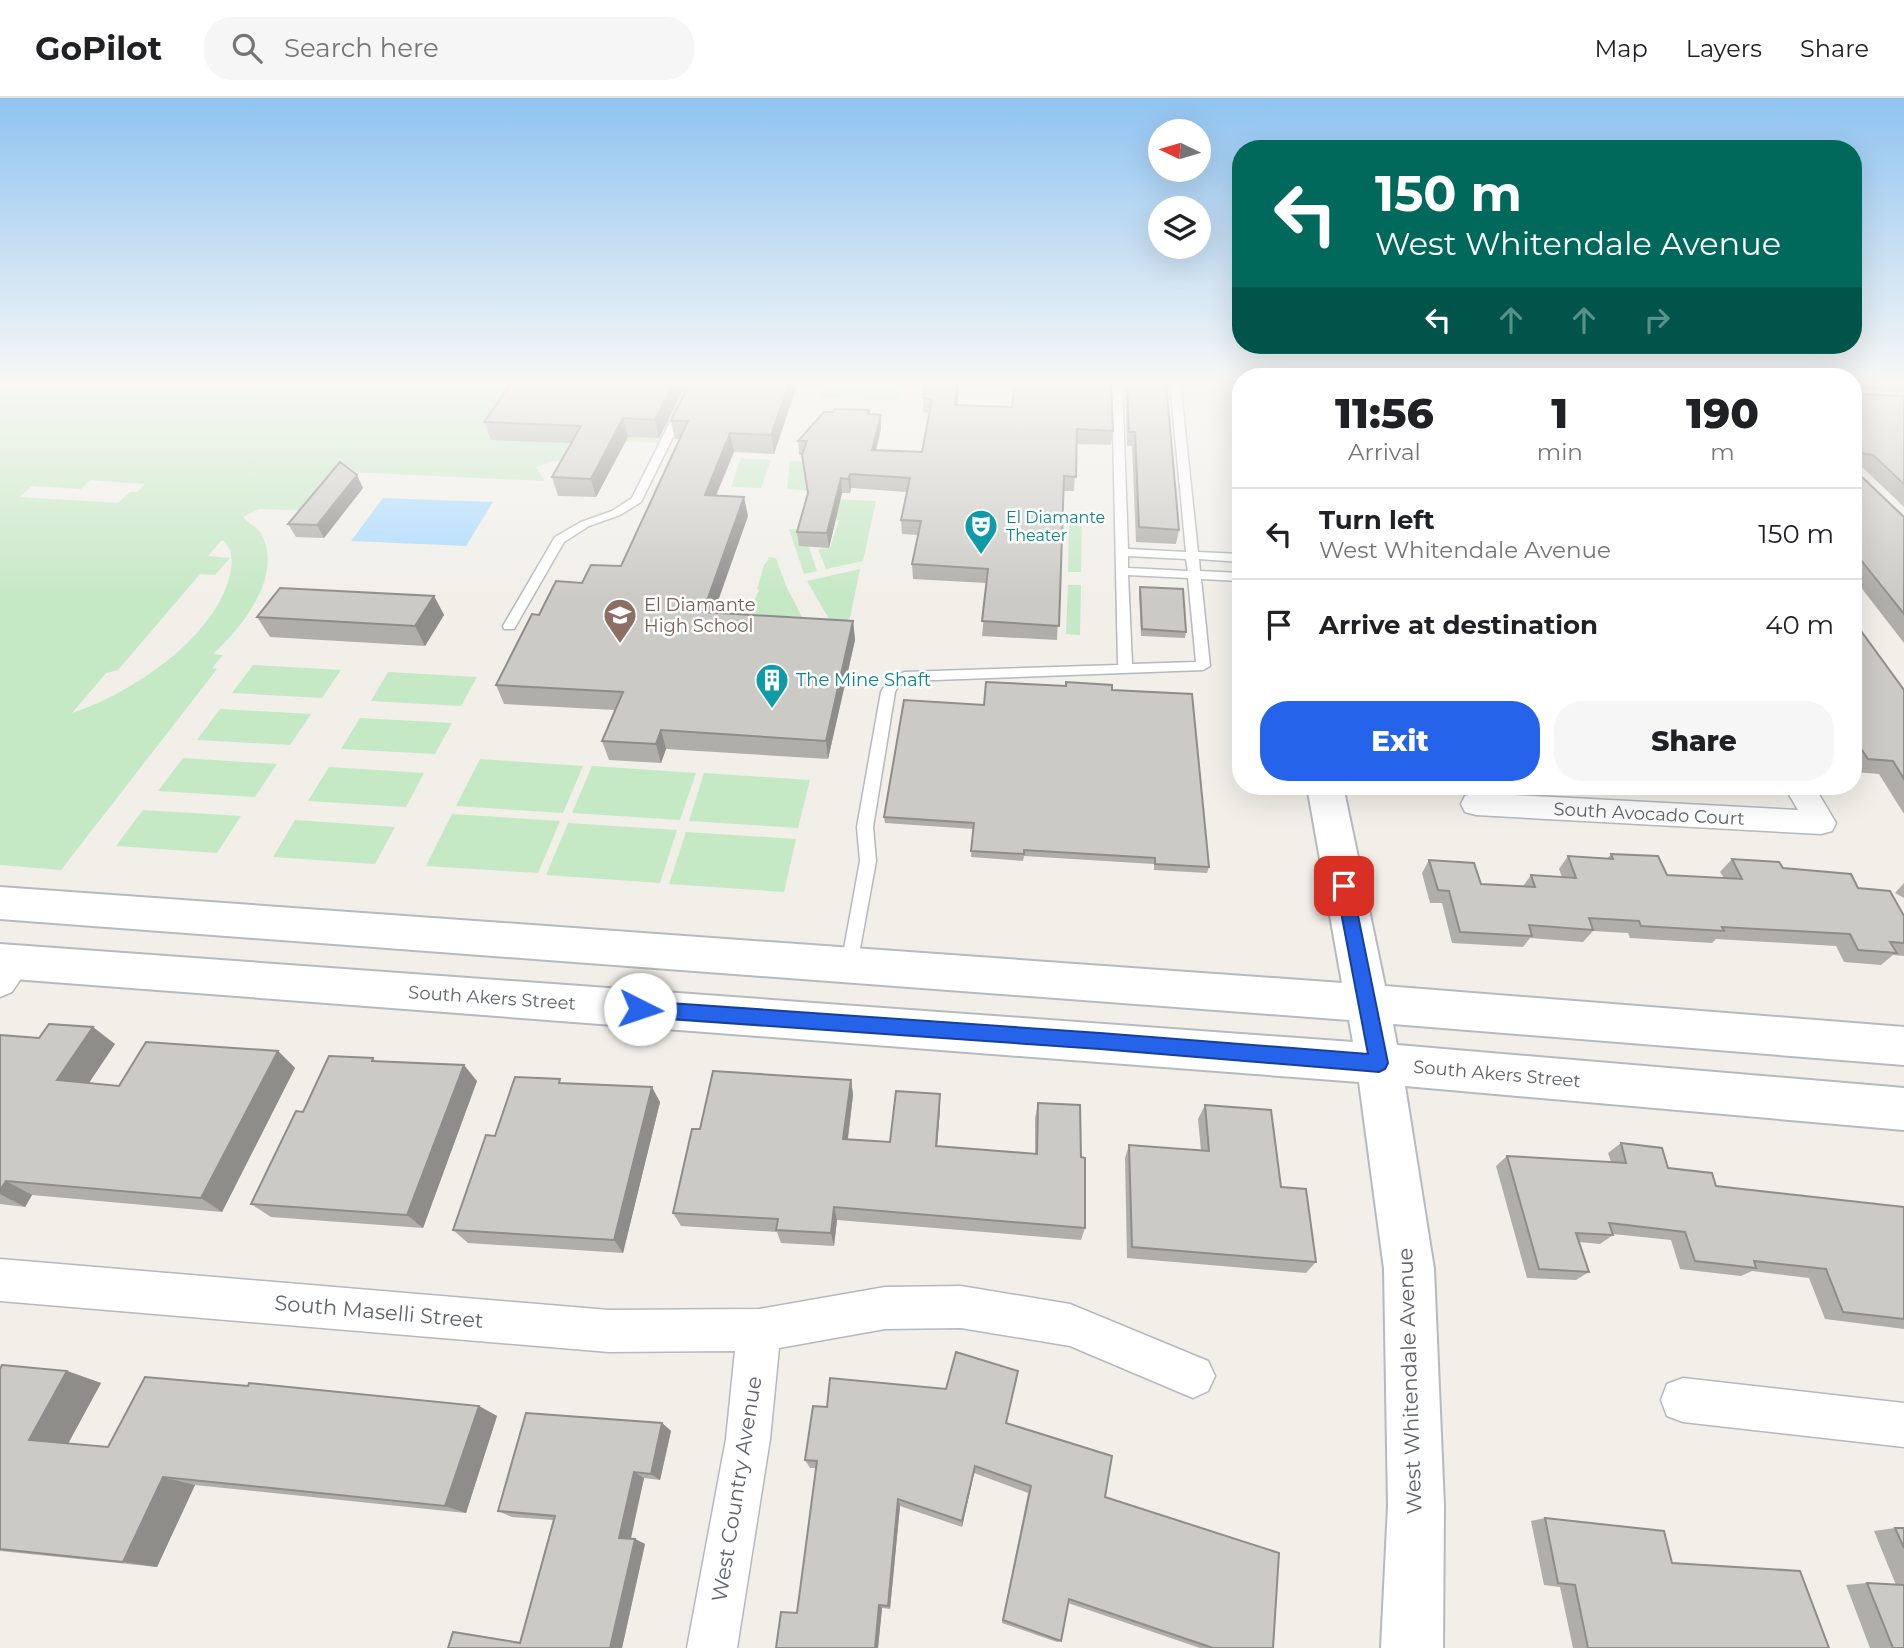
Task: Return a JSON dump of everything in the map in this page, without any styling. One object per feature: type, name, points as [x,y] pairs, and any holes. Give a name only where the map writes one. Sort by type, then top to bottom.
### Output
[{"type":"main road","name":"West Whitendale Avenue","points":[[1327,795],[1379,1063],[1409,1269],[1416,1506],[1412,1648]]},
{"type":"main road","points":[[0,903],[1904,1046]]},
{"type":"main road","name":"South Akers Street","points":[[5,969],[1379,1063],[1904,1109]]},
{"type":"street","name":"South Avocado Court","points":[[1476,804],[1821,823],[1804,795]]},
{"type":"street","name":"South Maselli Street","points":[[0,1280],[609,1331],[759,1330],[885,1308],[961,1307],[1070,1325],[1193,1376]]},
{"type":"street","name":"West Country Avenue","points":[[712,1648],[748,1439],[759,1330]]},
{"type":"street","points":[[1683,1400],[1904,1425]]},
{"type":"lane","points":[[509,626],[559,540],[584,524],[615,513],[637,500],[659,454]]},
{"type":"lane","points":[[1119,454],[1125,669]]},
{"type":"lane","points":[[849,965],[868,861],[865,827],[888,692],[893,683],[904,677],[1203,666],[1182,454]]},
{"type":"lane","points":[[1122,552],[1232,557]]},
{"type":"lane","points":[[1123,571],[1232,577]]},
{"type":"green space","points":[[0,454],[607,454],[602,464],[553,461],[536,467],[545,481],[348,472],[316,511],[259,509],[243,517],[262,535],[267,551],[267,567],[256,600],[236,630],[213,654],[223,655],[212,668],[217,669],[61,870],[0,865]],"holes":[[[90,480],[145,484],[118,503],[20,497],[32,486],[81,489]],[[222,540],[226,543],[232,560],[230,575],[221,598],[189,641],[144,678],[72,713],[106,673],[118,670],[200,574],[215,575],[230,558],[208,556]]]},
{"type":"green space","points":[[741,458],[771,460],[761,488],[731,487]]},
{"type":"green space","points":[[790,461],[806,462],[805,488],[815,489],[814,491],[787,489]]},
{"type":"green space","points":[[807,498],[876,501],[863,561],[826,569],[818,549],[830,548],[839,520],[818,518]]},
{"type":"green space","points":[[1069,514],[1082,515],[1081,572],[1068,572]]},
{"type":"green space","points":[[789,529],[803,530],[817,571],[804,574]]},
{"type":"green space","points":[[767,557],[776,558],[786,586],[802,617],[749,615],[754,607],[752,606],[759,590],[757,589],[764,565],[769,559]]},
{"type":"green space","points":[[860,569],[850,618],[829,619],[807,581]]},
{"type":"green space","points":[[1068,585],[1081,585],[1080,635],[1066,634]]},
{"type":"green space","points":[[253,665],[341,670],[322,698],[232,693]]},
{"type":"green space","points":[[388,672],[477,677],[461,706],[371,701]]},
{"type":"green space","points":[[220,709],[311,714],[290,745],[197,740]]},
{"type":"green space","points":[[360,718],[452,723],[435,754],[341,749]]},
{"type":"green space","points":[[183,758],[277,764],[255,797],[158,791]]},
{"type":"green space","points":[[480,759],[583,766],[563,813],[456,806]]},
{"type":"green space","points":[[592,766],[696,773],[680,820],[572,813]]},
{"type":"green space","points":[[329,767],[424,773],[406,807],[308,801]]},
{"type":"green space","points":[[704,773],[810,780],[798,828],[689,821]]},
{"type":"green space","points":[[143,810],[241,816],[217,853],[116,846]]},
{"type":"green space","points":[[452,814],[560,821],[538,873],[426,866]]},
{"type":"green space","points":[[295,820],[395,827],[375,864],[273,857]]},
{"type":"green space","points":[[568,823],[677,830],[660,883],[546,875]]},
{"type":"green space","points":[[686,832],[796,839],[784,892],[669,884]]},
{"type":"water","points":[[383,498],[493,502],[466,546],[351,541]]},
{"type":"building","points":[[565,454],[604,454],[591,479],[552,477]]},
{"type":"building","points":[[673,454],[721,454],[705,495],[744,497],[703,612],[853,621],[826,741],[661,730],[656,744],[602,741],[623,692],[496,685],[532,614],[539,615],[556,581],[582,583],[591,565],[621,566]]},
{"type":"building","points":[[1076,454],[1076,477],[1064,476],[1059,626],[982,621],[988,569],[912,564],[921,521],[901,520],[910,478],[850,474],[848,479],[841,478],[827,533],[797,532],[808,493],[802,455]]},
{"type":"building","points":[[1136,454],[1172,454],[1179,530],[1139,527]]},
{"type":"building","points":[[1869,454],[1904,454],[1904,484]]},
{"type":"building","points":[[340,462],[357,475],[317,525],[288,524]]},
{"type":"building","points":[[1862,477],[1904,517],[1904,614],[1862,561]]},
{"type":"building","points":[[1140,587],[1183,589],[1186,632],[1142,629]]},
{"type":"building","points":[[280,588],[434,596],[415,626],[257,617]]},
{"type":"building","points":[[1862,632],[1904,690],[1904,779],[1893,761],[1868,759],[1862,750]]},
{"type":"building","points":[[986,682],[1066,686],[1066,682],[1112,685],[1112,690],[1192,694],[1209,867],[1155,864],[1155,858],[1024,850],[1024,854],[971,851],[974,823],[884,817],[904,700],[984,705]]},
{"type":"building","points":[[1611,854],[1658,856],[1667,875],[1742,879],[1732,859],[1779,862],[1783,868],[1851,874],[1858,888],[1890,891],[1904,916],[1904,943],[1890,942],[1897,953],[1858,950],[1850,934],[1641,926],[1639,921],[1589,918],[1593,930],[1529,925],[1532,936],[1460,932],[1449,891],[1438,890],[1429,860],[1474,863],[1481,884],[1535,887],[1531,875],[1576,878],[1568,856],[1613,859]]},
{"type":"building","points":[[49,1024],[93,1027],[57,1080],[119,1086],[146,1042],[278,1051],[201,1198],[6,1181],[0,1190],[0,1035],[39,1038]]},
{"type":"building","points":[[329,1056],[373,1058],[372,1061],[464,1065],[407,1215],[251,1204],[296,1111],[303,1112]]},
{"type":"building","points":[[713,1071],[851,1080],[843,1139],[890,1142],[896,1091],[940,1094],[936,1146],[1037,1154],[1038,1103],[1080,1105],[1081,1157],[1085,1158],[1085,1228],[834,1207],[831,1233],[776,1230],[778,1219],[673,1213],[692,1129],[700,1129]]},
{"type":"building","points":[[515,1077],[560,1079],[559,1083],[652,1087],[614,1240],[453,1230],[486,1135],[495,1136]]},
{"type":"building","points":[[1205,1105],[1271,1110],[1281,1187],[1306,1189],[1316,1262],[1132,1247],[1129,1145],[1209,1151]]},
{"type":"building","points":[[1621,1143],[1662,1148],[1668,1168],[1712,1173],[1716,1186],[1904,1207],[1904,1319],[1843,1312],[1826,1269],[1754,1261],[1756,1268],[1695,1261],[1685,1232],[1609,1223],[1613,1235],[1576,1233],[1589,1272],[1539,1269],[1507,1156],[1626,1163]]},
{"type":"building","points":[[956,1352],[1018,1371],[1006,1423],[1112,1456],[1105,1497],[1279,1553],[1273,1648],[1213,1648],[1069,1599],[1061,1641],[1003,1620],[1031,1486],[975,1466],[962,1521],[898,1499],[888,1606],[879,1605],[875,1648],[776,1648],[781,1612],[797,1613],[817,1461],[805,1460],[813,1406],[827,1407],[830,1378],[946,1389]]},
{"type":"building","points":[[2,1365],[67,1371],[29,1440],[108,1447],[145,1377],[248,1386],[249,1383],[479,1406],[445,1506],[163,1477],[123,1562],[0,1549]]},
{"type":"building","points":[[526,1413],[662,1423],[651,1474],[634,1472],[619,1538],[635,1539],[610,1648],[448,1648],[453,1632],[520,1643],[555,1516],[498,1511]]},
{"type":"building","points":[[1545,1518],[1664,1531],[1672,1563],[1800,1571],[1829,1648],[1588,1648],[1575,1585],[1558,1583]]},
{"type":"building","points":[[1895,1528],[1904,1528],[1904,1548]]},
{"type":"building","points":[[1867,1583],[1904,1585],[1904,1648],[1893,1648]]},
{"type":"place","name":"El Diamante Theater","points":[[981,556]]},
{"type":"place","name":"El Diamante High School","points":[[620,645]]},
{"type":"place","name":"The Mine Shaft","points":[[772,710]]},
{"type":"route","points":[[640,1009],[1379,1063],[1344,886]]}]
